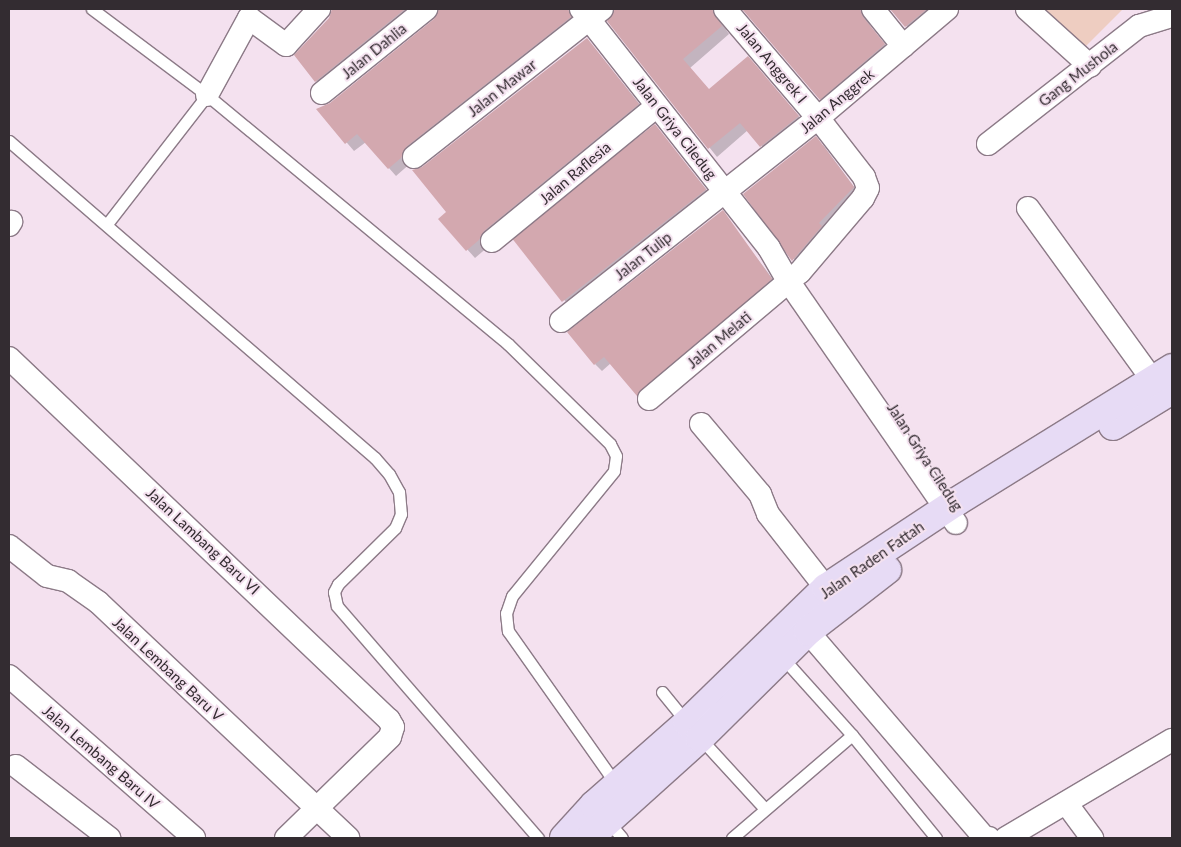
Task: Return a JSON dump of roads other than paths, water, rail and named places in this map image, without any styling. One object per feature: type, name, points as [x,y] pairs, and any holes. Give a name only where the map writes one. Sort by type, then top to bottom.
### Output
[{"type":"main road","name":"Jalan Raden Fattah","points":[[693,730],[782,656],[826,588],[956,513],[1166,379]]},
{"type":"main road","name":"Jalan Raden Fattah","points":[[564,838],[599,830],[624,794],[802,625],[864,585],[956,513]]},
{"type":"street","points":[[207,95],[243,14],[282,45],[289,44],[319,9]]},
{"type":"street","name":"Jalan Dahlia","points":[[322,93],[426,9]]},
{"type":"street","name":"Jalan Anggrek I","points":[[725,9],[818,118]]},
{"type":"street","points":[[873,9],[903,46]]},
{"type":"street","name":"Jalan Anggrek","points":[[724,191],[818,118],[947,9]]},
{"type":"street","points":[[1027,9],[1090,66]]},
{"type":"street","name":"Jalan Griya Ciledug","points":[[591,12],[657,106],[794,277],[956,513]]},
{"type":"street","name":"Jalan Mawar","points":[[414,157],[591,12]]},
{"type":"street","name":"Gang Mushola","points":[[988,144],[1139,26],[1172,16]]},
{"type":"street","name":"Jalan Raflesia","points":[[492,241],[657,106]]},
{"type":"street","points":[[794,277],[863,198],[868,188],[864,176],[818,118]]},
{"type":"street","name":"Jalan Tulip","points":[[561,321],[724,191]]},
{"type":"street","points":[[1028,208],[1166,379]]},
{"type":"street","name":"Jalan Melati","points":[[649,399],[794,277]]},
{"type":"street","name":"Jalan Lambang Baru VI","points":[[9,358],[379,708],[393,727],[390,737],[316,809]]},
{"type":"street","points":[[701,424],[760,494],[768,514],[826,588]]},
{"type":"street","name":"Jalan Lembang Baru V","points":[[9,546],[48,576],[68,581],[98,602],[348,838]]},
{"type":"street","points":[[802,625],[990,838],[1066,802],[1172,740]]},
{"type":"street","name":"Jalan Lembang Baru IV","points":[[9,676],[194,838]]},
{"type":"street","points":[[16,766],[109,838]]},
{"type":"street","points":[[1066,802],[1092,838]]},
{"type":"street","points":[[286,838],[316,809]]},
{"type":"lane","points":[[92,9],[207,95],[508,344],[610,444],[616,456],[614,471],[512,596],[506,613],[508,631],[624,794]]},
{"type":"lane","points":[[106,224],[207,95]]},
{"type":"lane","points":[[9,141],[106,224],[389,474],[399,492],[401,514],[395,528],[338,584],[334,592],[337,606],[538,838]]},
{"type":"lane","points":[[782,656],[852,735],[936,838]]},
{"type":"lane","points":[[662,692],[693,730],[764,809]]},
{"type":"lane","points":[[732,838],[852,735]]}]
